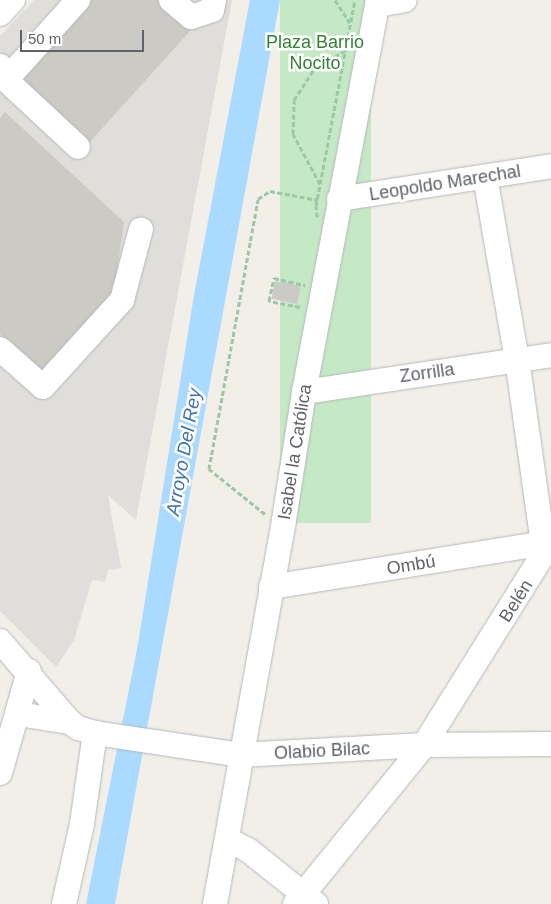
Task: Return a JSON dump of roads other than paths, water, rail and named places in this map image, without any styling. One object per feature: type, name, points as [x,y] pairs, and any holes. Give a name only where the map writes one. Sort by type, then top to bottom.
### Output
[{"type":"street","points":[[0,14],[13,0]]},
{"type":"street","points":[[78,0],[3,73],[78,148]]},
{"type":"street","points":[[171,0],[191,17],[212,10],[214,0]]},
{"type":"street","points":[[377,2],[406,0]]},
{"type":"street","name":"Isabel la Católica","points":[[215,904],[240,755],[284,520],[304,392],[328,199],[377,2]]},
{"type":"street","name":"Leopoldo Marechal","points":[[328,199],[485,178],[551,166]]},
{"type":"street","name":"Belén","points":[[305,901],[424,746],[538,566],[547,543],[485,178]]},
{"type":"street","points":[[0,349],[43,387],[122,300],[141,229]]},
{"type":"street","name":"Zorrilla","points":[[304,392],[551,355]]},
{"type":"street","name":"Ombú","points":[[271,587],[547,543]]},
{"type":"street","points":[[0,641],[29,671],[70,722]]},
{"type":"street","points":[[0,773],[29,671]]},
{"type":"street","points":[[18,714],[70,722]]},
{"type":"street","name":"Olabio Bilac","points":[[70,722],[78,728],[96,733],[240,755],[424,746],[551,744]]},
{"type":"street","points":[[64,904],[82,824],[96,733]]},
{"type":"street","points":[[227,839],[248,850],[305,901]]},
{"type":"water","name":"Arroyo Del Rey","points":[[250,0],[280,0],[115,904],[86,904],[138,644],[194,295]]},
{"type":"park label","name":"Plaza Barrio Nocito","points":[[315,53]]}]
